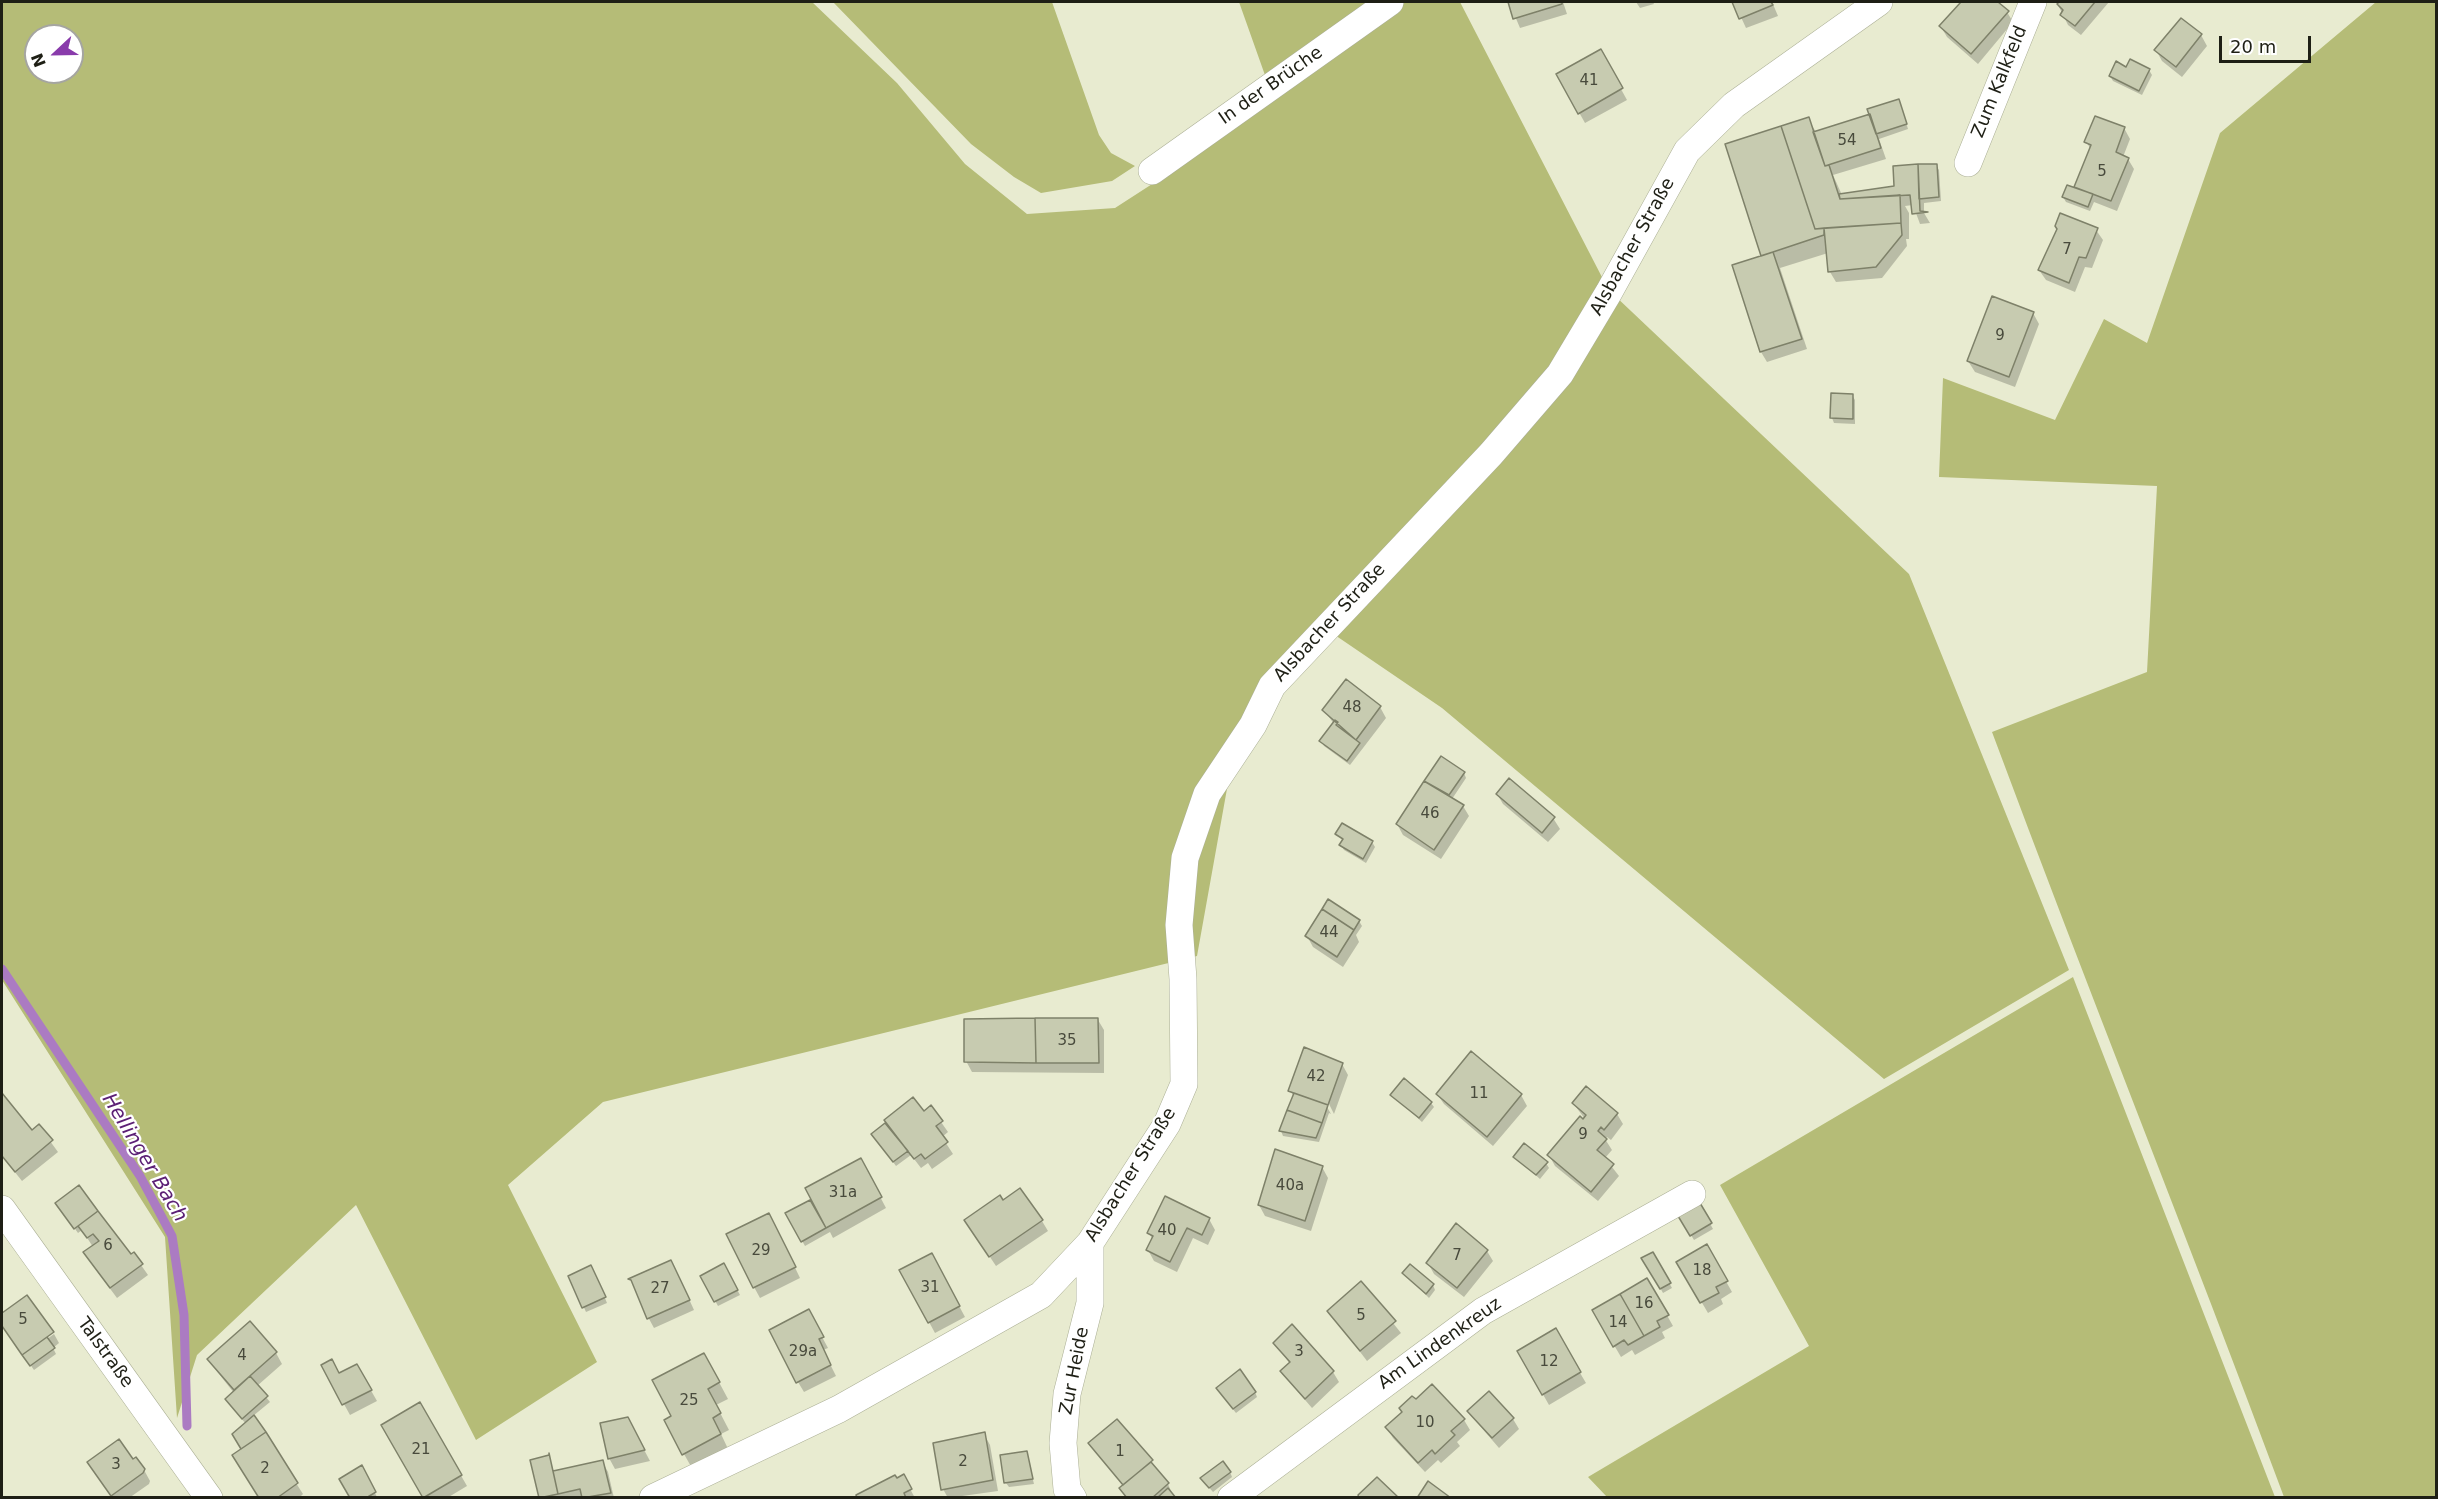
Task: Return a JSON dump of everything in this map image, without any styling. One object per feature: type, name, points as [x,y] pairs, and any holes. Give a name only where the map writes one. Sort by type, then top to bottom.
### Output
[{"type":"street","name":"In der Brüche","points":[[1152,171],[1390,2]]},
{"type":"street","name":"Alsbacher Straße","points":[[653,1497],[839,1409],[1041,1295],[1090,1243],[1167,1124],[1184,1084],[1183,979],[1179,925],[1185,858],[1207,794],[1252,725],[1272,686],[1491,454],[1560,374],[1609,292],[1687,151],[1734,105],[1879,2]]},
{"type":"street","name":"Zum Kalkfeld","points":[[1968,164],[2033,2]]},
{"type":"street","name":"Am Lindenkreuz","points":[[1231,1497],[1483,1311],[1692,1194]]},
{"type":"street","name":"Talstraße","points":[[2,1209],[209,1497]]},
{"type":"street","name":"Zur Heide","points":[[1073,1497],[1067,1489],[1063,1443],[1067,1394],[1090,1303],[1090,1243]]},
{"type":"green space","points":[[2,2],[812,2],[897,83],[965,164],[1027,214],[1115,208],[1163,177],[1400,2],[1460,2],[1605,283],[1554,369],[1320,624],[1230,772],[1197,956],[603,1102],[508,1185],[597,1362],[476,1440],[356,1205],[197,1355],[177,1418],[165,1237],[2,980]]},
{"type":"green space","points":[[833,2],[1052,2],[1099,135],[1111,153],[1135,166],[1112,181],[1041,193],[1014,177],[971,144]]},
{"type":"green space","points":[[1239,2],[1370,2],[1266,78]]},
{"type":"green space","points":[[2376,2],[2436,2],[2436,1497],[2284,1497],[1992,732],[2147,672],[2157,486],[1939,477],[1943,378],[2055,420],[2104,319],[2147,343],[2220,133]]},
{"type":"green space","points":[[1613,294],[1909,574],[2069,970],[1884,1079],[1442,708],[1329,631]]},
{"type":"green space","points":[[2073,977],[2275,1497],[1607,1497],[1588,1477],[1809,1346],[1720,1185]]},
{"type":"building","points":[[1508,2],[1562,2],[1562,4],[1513,19]]},
{"type":"building","points":[[1732,2],[1771,2],[1773,5],[1739,19]]},
{"type":"building","points":[[1961,2],[1998,2],[2009,11],[1971,54],[1939,26]]},
{"type":"building","points":[[2059,2],[2095,2],[2075,26],[2060,15],[2063,10],[2057,4]]},
{"type":"building","points":[[2181,18],[2202,34],[2176,67],[2154,50]]},
{"type":"building","points":[[1601,49],[1623,88],[1578,114],[1556,74]]},
{"type":"building","points":[[2130,59],[2150,69],[2139,91],[2109,76],[2116,61],[2126,67]]},
{"type":"building","points":[[1899,99],[1907,124],[1876,134],[1867,109]]},
{"type":"building","points":[[1870,114],[1881,148],[1825,166],[1813,132]]},
{"type":"building","points":[[2095,116],[2125,127],[2116,152],[2129,158],[2111,201],[2074,187],[2091,145],[2084,142]]},
{"type":"building","points":[[1809,117],[1825,166],[1829,165],[1840,199],[1900,195],[1901,223],[1815,229],[1781,126]]},
{"type":"building","points":[[1781,126],[1815,229],[1824,228],[1824,235],[1761,256],[1725,144]]},
{"type":"building","points":[[1918,164],[1937,164],[1939,197],[1919,199]]},
{"type":"building","points":[[1918,164],[1920,211],[1928,212],[1912,214],[1910,195],[1840,199],[1839,194],[1894,186],[1893,166]]},
{"type":"building","points":[[2067,185],[2093,194],[2088,207],[2062,197]]},
{"type":"building","points":[[2060,213],[2098,228],[2086,258],[2079,257],[2069,283],[2038,270],[2057,229],[2055,226]]},
{"type":"building","points":[[1901,223],[1902,235],[1876,267],[1828,272],[1824,228]]},
{"type":"building","points":[[1773,252],[1802,339],[1760,352],[1732,265]]},
{"type":"building","points":[[1992,296],[2034,312],[2009,377],[1967,361]]},
{"type":"building","points":[[1831,393],[1853,394],[1853,419],[1830,418]]},
{"type":"building","points":[[1346,679],[1381,706],[1356,740],[1322,710]]},
{"type":"building","points":[[1335,720],[1338,722],[1336,725],[1360,743],[1347,761],[1319,741]]},
{"type":"building","points":[[1441,756],[1465,772],[1449,795],[1424,781]]},
{"type":"building","points":[[1509,778],[1555,817],[1542,833],[1496,794]]},
{"type":"building","points":[[1424,781],[1464,805],[1434,850],[1396,824]]},
{"type":"building","points":[[1342,823],[1373,841],[1363,859],[1339,845],[1343,839],[1335,834]]},
{"type":"building","points":[[1328,899],[1360,920],[1354,930],[1322,909]]},
{"type":"building","points":[[1322,909],[1354,930],[1337,957],[1305,936]]},
{"type":"building","points":[[1035,1018],[1098,1018],[1099,1063],[1036,1063]]},
{"type":"building","points":[[1035,1018],[1036,1063],[964,1062],[964,1019]]},
{"type":"building","points":[[1304,1047],[1343,1063],[1328,1105],[1288,1091]]},
{"type":"building","points":[[1471,1051],[1522,1094],[1487,1137],[1436,1094]]},
{"type":"building","points":[[1404,1078],[1432,1102],[1419,1118],[1390,1095]]},
{"type":"building","points":[[1586,1086],[1618,1113],[1604,1130],[1601,1127],[1598,1131],[1607,1139],[1597,1150],[1614,1164],[1591,1192],[1547,1155],[1580,1116],[1583,1119],[1586,1115],[1572,1103]]},
{"type":"building","points":[[2,1093],[32,1130],[39,1124],[53,1140],[15,1172],[2,1156]]},
{"type":"building","points":[[1294,1093],[1328,1105],[1322,1123],[1287,1110]]},
{"type":"building","points":[[913,1097],[924,1111],[931,1105],[943,1121],[936,1126],[948,1142],[925,1159],[921,1154],[914,1159],[884,1120]]},
{"type":"building","points":[[1287,1110],[1322,1123],[1316,1138],[1279,1131]]},
{"type":"building","points":[[885,1123],[908,1151],[893,1162],[871,1134]]},
{"type":"building","points":[[1524,1143],[1548,1162],[1536,1175],[1513,1157]]},
{"type":"building","points":[[1275,1149],[1323,1166],[1305,1221],[1258,1205]]},
{"type":"building","points":[[861,1158],[882,1197],[826,1228],[805,1188]]},
{"type":"building","points":[[79,1185],[98,1211],[74,1229],[55,1203]]},
{"type":"building","points":[[1020,1188],[1043,1220],[989,1257],[964,1220],[1000,1195],[1003,1200]]},
{"type":"building","points":[[1165,1196],[1210,1218],[1202,1235],[1187,1228],[1170,1262],[1146,1250],[1153,1236],[1147,1233]]},
{"type":"building","points":[[1697,1198],[1712,1223],[1690,1236],[1675,1211]]},
{"type":"building","points":[[810,1200],[826,1228],[801,1242],[785,1213]]},
{"type":"building","points":[[98,1211],[131,1254],[134,1252],[143,1264],[110,1288],[83,1252],[99,1241],[93,1234],[87,1238],[78,1226]]},
{"type":"building","points":[[769,1213],[796,1267],[753,1288],[726,1234]]},
{"type":"building","points":[[1456,1223],[1488,1250],[1457,1288],[1426,1263]]},
{"type":"building","points":[[1707,1244],[1728,1281],[1716,1287],[1719,1293],[1700,1303],[1676,1262]]},
{"type":"building","points":[[1653,1252],[1671,1283],[1660,1289],[1641,1258]]},
{"type":"building","points":[[932,1253],[960,1306],[928,1323],[899,1270]]},
{"type":"building","points":[[671,1260],[690,1300],[647,1319],[631,1280],[628,1279]]},
{"type":"building","points":[[724,1263],[738,1290],[714,1302],[700,1276]]},
{"type":"building","points":[[1410,1264],[1434,1284],[1426,1294],[1402,1273]]},
{"type":"building","points":[[591,1265],[606,1297],[582,1308],[568,1276]]},
{"type":"building","points":[[1647,1278],[1669,1315],[1657,1321],[1660,1327],[1644,1336],[1620,1294]]},
{"type":"building","points":[[1361,1281],[1396,1321],[1360,1351],[1327,1311]]},
{"type":"building","points":[[1620,1294],[1644,1336],[1628,1345],[1624,1340],[1613,1347],[1592,1310]]},
{"type":"building","points":[[27,1295],[54,1332],[22,1355],[2,1326],[2,1313]]},
{"type":"building","points":[[809,1309],[824,1337],[819,1339],[831,1365],[796,1383],[769,1330]]},
{"type":"building","points":[[250,1321],[277,1352],[234,1390],[207,1359]]},
{"type":"building","points":[[1292,1324],[1334,1371],[1305,1399],[1280,1371],[1290,1362],[1273,1343]]},
{"type":"building","points":[[1556,1328],[1581,1372],[1542,1395],[1517,1351]]},
{"type":"building","points":[[47,1337],[55,1348],[30,1366],[22,1355]]},
{"type":"building","points":[[704,1353],[720,1382],[708,1389],[721,1413],[713,1418],[721,1434],[682,1455],[664,1420],[671,1416],[652,1380]]},
{"type":"building","points":[[332,1359],[339,1373],[357,1364],[372,1390],[342,1405],[321,1365]]},
{"type":"building","points":[[1240,1369],[1256,1392],[1233,1409],[1216,1388]]},
{"type":"building","points":[[250,1376],[268,1396],[242,1419],[225,1399]]},
{"type":"building","points":[[1432,1384],[1465,1419],[1451,1431],[1455,1435],[1435,1454],[1432,1450],[1418,1463],[1385,1427],[1402,1412],[1399,1408],[1412,1396],[1416,1399]]},
{"type":"building","points":[[1489,1391],[1514,1418],[1492,1438],[1467,1411]]},
{"type":"building","points":[[420,1402],[462,1475],[423,1498],[381,1425]]},
{"type":"building","points":[[254,1415],[266,1432],[241,1449],[232,1434]]},
{"type":"building","points":[[628,1417],[645,1450],[608,1459],[600,1423]]},
{"type":"building","points":[[1117,1419],[1153,1460],[1123,1485],[1088,1443]]},
{"type":"building","points":[[266,1432],[298,1483],[277,1498],[259,1498],[232,1455]]},
{"type":"building","points":[[985,1432],[993,1480],[941,1490],[933,1443]]},
{"type":"building","points":[[119,1439],[133,1459],[136,1457],[145,1469],[143,1473],[111,1496],[87,1462]]},
{"type":"building","points":[[1027,1451],[1033,1479],[1004,1483],[1000,1455]]},
{"type":"building","points":[[549,1453],[558,1494],[539,1498],[530,1460],[549,1455]]},
{"type":"building","points":[[603,1460],[611,1493],[582,1498],[580,1489],[558,1494],[553,1471]]},
{"type":"building","points":[[1223,1461],[1231,1472],[1209,1488],[1200,1478]]},
{"type":"building","points":[[1151,1462],[1169,1483],[1152,1498],[1127,1498],[1119,1488]]},
{"type":"building","points":[[362,1465],[376,1492],[366,1498],[350,1498],[339,1479]]},
{"type":"building","points":[[904,1474],[912,1489],[904,1493],[906,1498],[857,1498],[856,1495],[895,1475],[897,1478]]},
{"type":"building","points":[[1377,1477],[1399,1498],[1359,1498],[1358,1495]]},
{"type":"building","points":[[1428,1481],[1451,1498],[1417,1498]]},
{"type":"building","points":[[1168,1488],[1176,1498],[1157,1498]]},
{"type":"waterway","name":"Hellinger Bach","points":[[2,969],[140,1176],[172,1236],[184,1315],[187,1426]]}]
